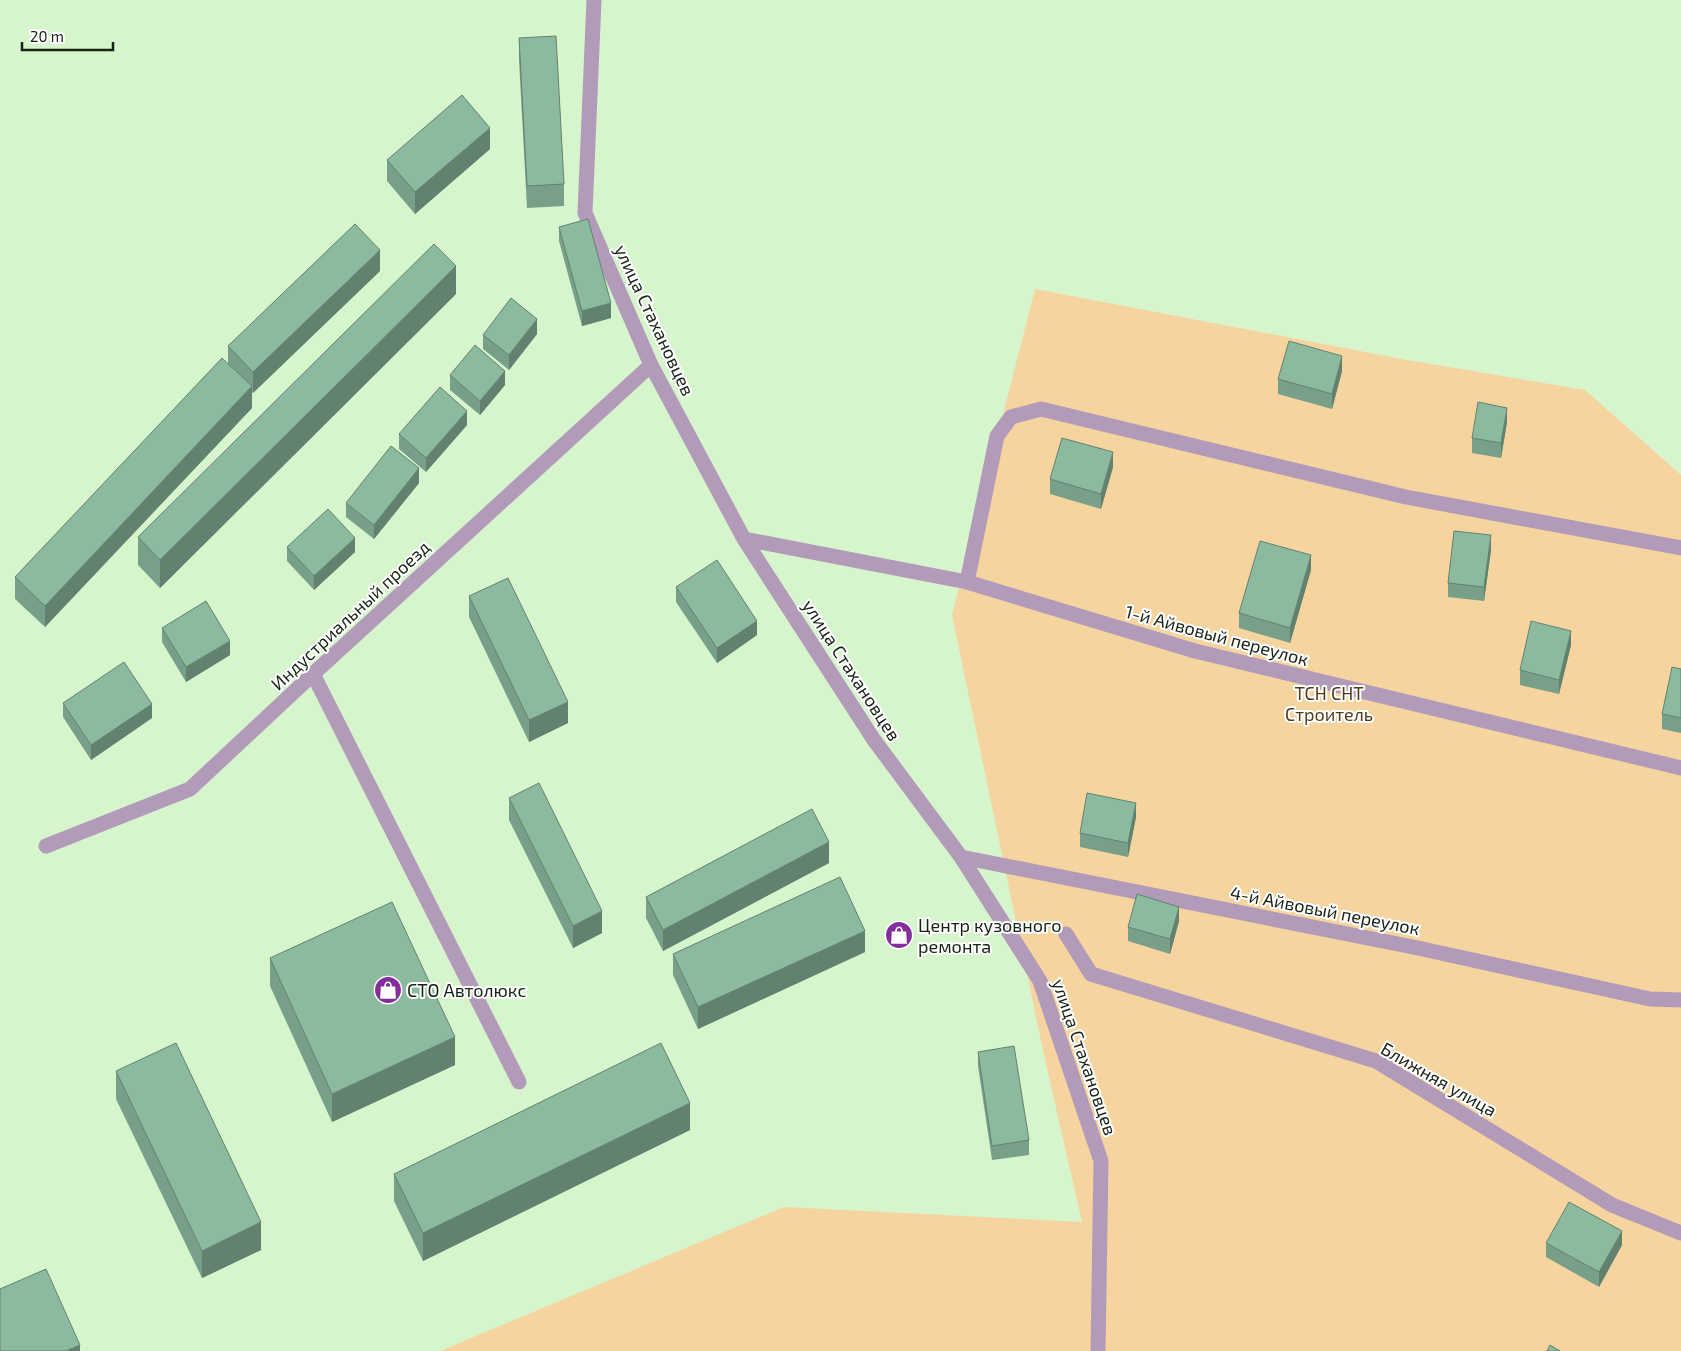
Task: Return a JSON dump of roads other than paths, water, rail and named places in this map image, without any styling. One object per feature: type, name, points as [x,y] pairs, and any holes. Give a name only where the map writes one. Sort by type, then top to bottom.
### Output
[{"type":"street","name":"улица Стахановцев","points":[[594,0],[586,213],[652,365],[744,539],[874,740],[961,857],[1040,981],[1102,1161],[1098,1351]]},
{"type":"street","name":"Индустриальный проезд","points":[[46,846],[190,789],[312,674],[652,365]]},
{"type":"street","points":[[966,582],[998,436],[1011,417],[1041,409],[1406,497],[1681,548]]},
{"type":"street","name":"1-й Айвовый переулок","points":[[744,539],[966,582],[1195,651],[1681,768]]},
{"type":"street","points":[[312,674],[519,1082]]},
{"type":"street","name":"4-й Айвовый переулок","points":[[961,857],[1408,946],[1650,999],[1681,1000]]},
{"type":"street","name":"Ближняя улица","points":[[1066,934],[1091,974],[1376,1061],[1612,1205],[1681,1233]]},
{"type":"place","name":"Центр кузовного ремонта","points":[[899,935]]},
{"type":"place","name":"СТО Автолюкс","points":[[388,990]]},
{"type":"park label","name":"ТСН СНТ Строитель","points":[[1329,703]]}]
